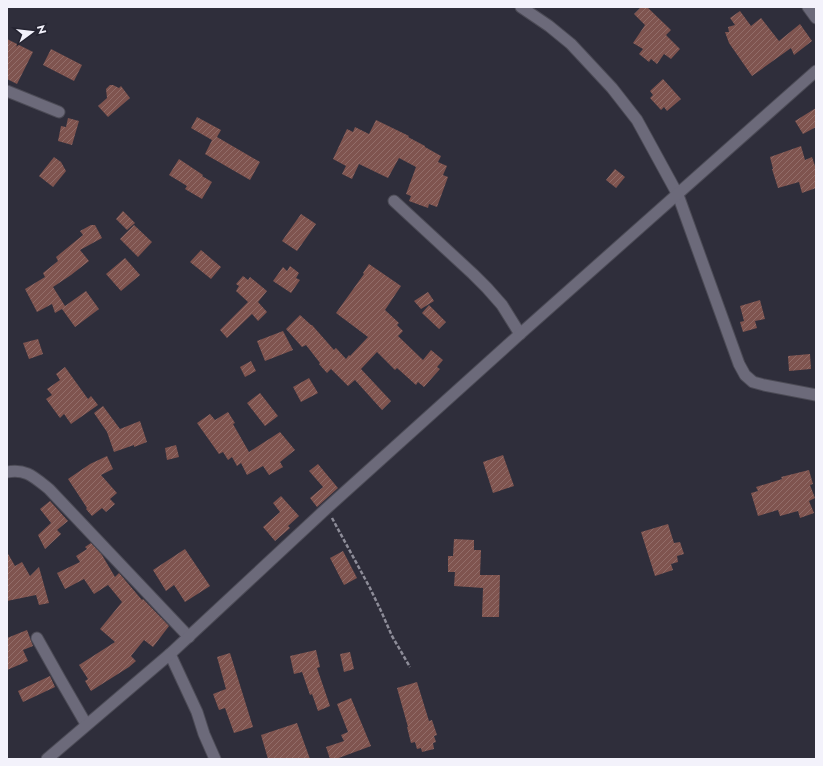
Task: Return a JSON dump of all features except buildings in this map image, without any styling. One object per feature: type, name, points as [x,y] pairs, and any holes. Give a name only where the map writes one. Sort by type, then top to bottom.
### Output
[{"type":"street","points":[[521,7],[550,26],[571,44],[612,88],[638,120],[678,194],[737,357],[745,375],[753,382],[816,395]]},
{"type":"street","points":[[808,7],[816,18]]},
{"type":"street","points":[[47,759],[86,724],[170,654],[327,508],[816,71]]},
{"type":"street","points":[[7,91],[59,112]]},
{"type":"street","points":[[394,201],[487,288],[502,305],[520,334]]},
{"type":"street","points":[[7,472],[19,470],[31,474],[49,489],[188,637]]},
{"type":"street","points":[[37,638],[86,724]]},
{"type":"street","points":[[170,654],[197,712],[204,734],[215,759]]},
{"type":"path","points":[[327,508],[382,611],[392,636],[410,668]]}]
